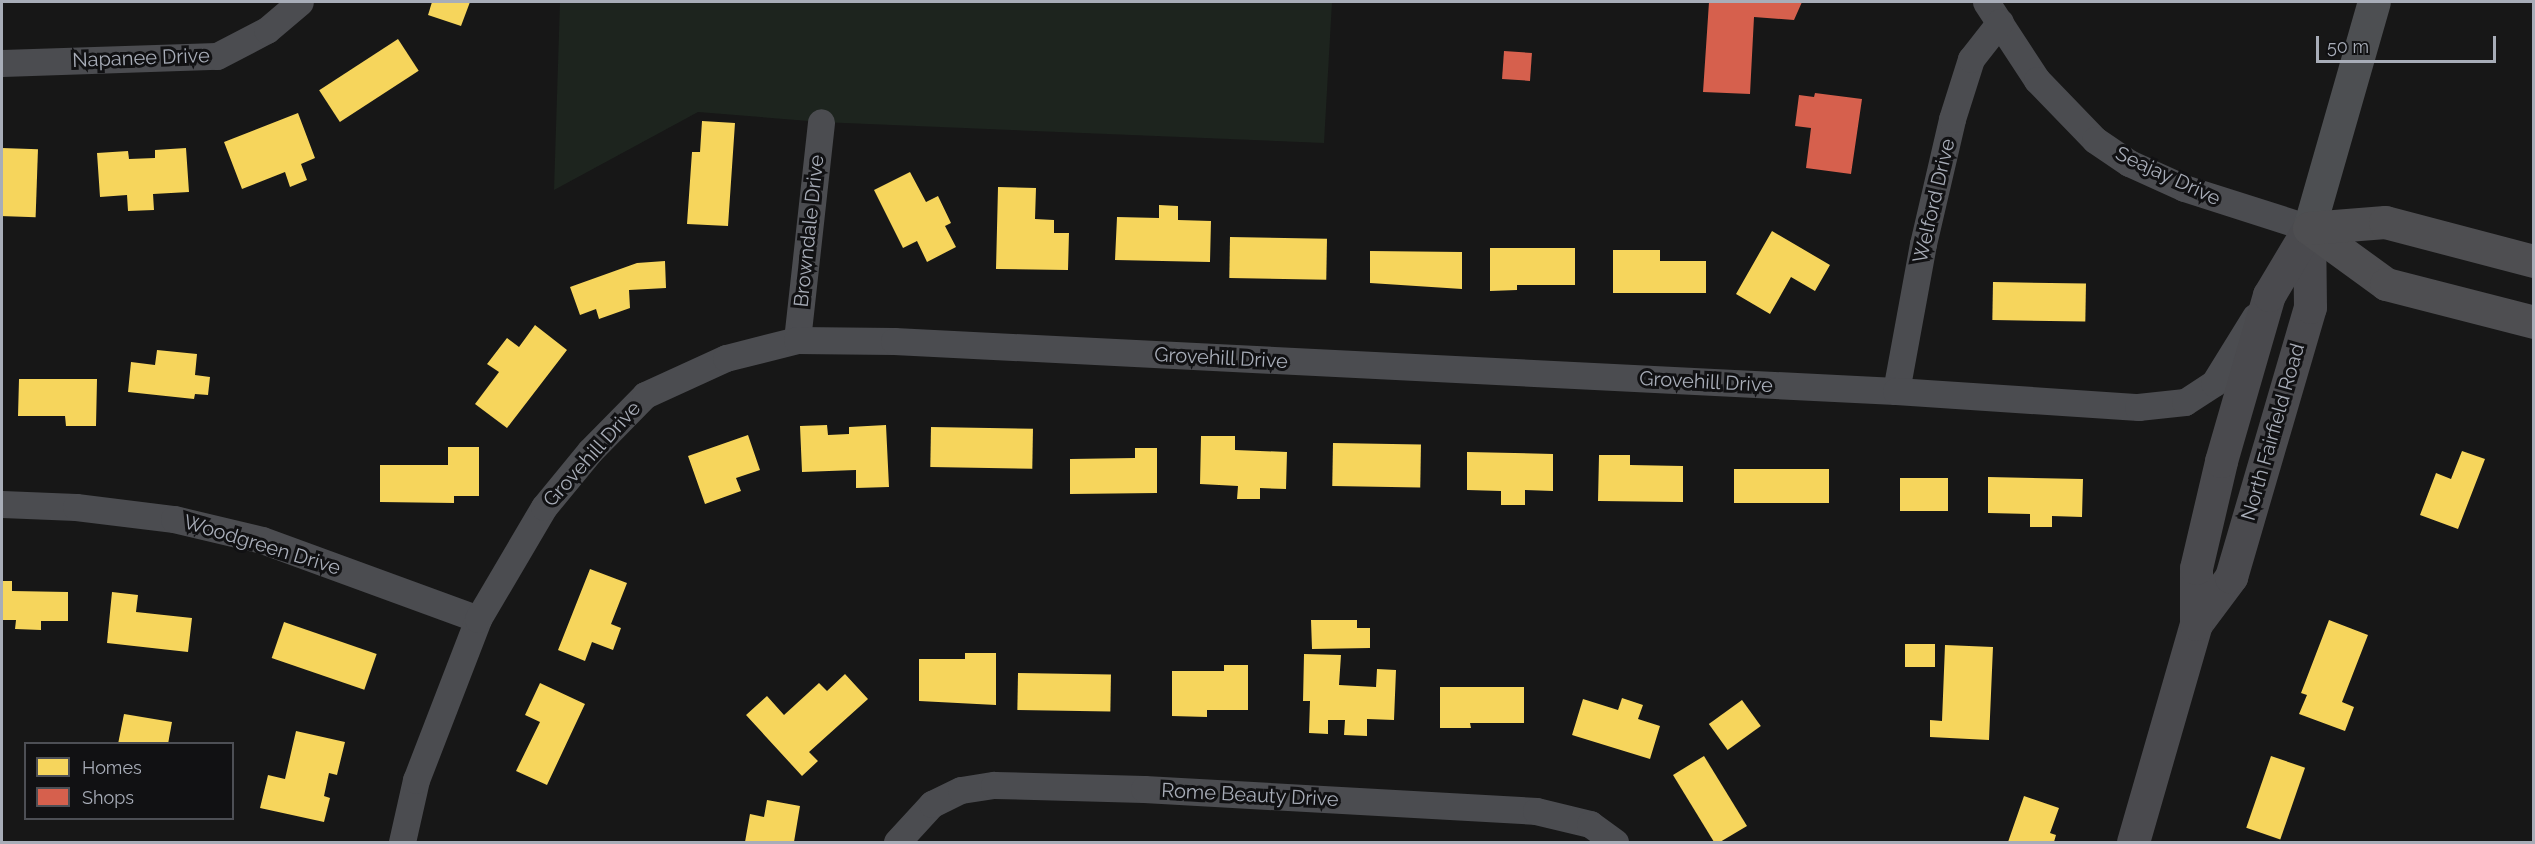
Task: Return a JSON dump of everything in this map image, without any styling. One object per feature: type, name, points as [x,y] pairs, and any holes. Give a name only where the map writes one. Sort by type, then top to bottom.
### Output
[{"type":"highway","points":[[2309,228],[2385,222],[2534,261]]},
{"type":"highway","points":[[2309,228],[2386,284],[2534,322]]},
{"type":"main road","name":"North Fairfield Road","points":[[2133,843],[2196,624],[2196,568],[2221,461],[2269,295],[2309,228],[2374,2]]},
{"type":"main road","name":"North Fairfield Road","points":[[2196,624],[2231,577],[2310,307],[2309,228]]},
{"type":"street","name":"Napanee Drive","points":[[2,63],[217,56],[267,30],[300,2]]},
{"type":"street","name":"Seajay Drive","points":[[1993,12],[2060,108],[2095,140],[2129,163],[2226,204],[2309,228]]},
{"type":"street","name":"Welford Drive","points":[[1896,391],[1923,244],[1952,118],[1971,59],[1993,12]]},
{"type":"street","name":"Browndale Drive","points":[[797,340],[821,122]]},
{"type":"street","name":"Grovehill Drive","points":[[402,843],[416,780],[478,620],[544,507],[590,450],[645,395],[726,358],[797,340],[894,341],[1896,391],[2138,407],[2185,402],[2214,383],[2269,295]]},
{"type":"street","name":"Woodgreen Drive","points":[[2,504],[76,507],[174,519],[262,540],[478,620]]},
{"type":"street","name":"Rome Beauty Drive","points":[[897,843],[909,825],[932,804],[961,790],[994,785],[1144,789],[1536,811],[1590,824],[1615,843]]},
{"type":"shaded area","points":[[560,2],[1332,2],[1324,143],[821,122],[698,112],[554,190]]},
{"type":"building: Homes","points":[[432,2],[470,2],[461,26],[428,15]]},
{"type":"building: Homes","points":[[398,39],[419,71],[340,122],[319,90]]},
{"type":"building: Homes","points":[[298,113],[315,158],[301,164],[307,180],[290,187],[285,172],[242,189],[224,142]]},
{"type":"building: Homes","points":[[702,121],[735,123],[728,226],[687,224],[692,152],[700,152]]},
{"type":"building: Homes","points":[[2,148],[38,149],[36,217],[2,216]]},
{"type":"building: Homes","points":[[186,148],[189,192],[153,194],[154,210],[128,211],[127,195],[100,197],[97,153],[128,151],[129,159],[155,158],[155,150]]},
{"type":"building: Homes","points":[[910,172],[926,202],[938,196],[951,223],[945,226],[956,247],[927,262],[917,241],[903,248],[874,190]]},
{"type":"building: Homes","points":[[998,187],[1036,188],[1035,219],[1054,220],[1054,233],[1069,233],[1068,270],[996,269]]},
{"type":"building: Homes","points":[[1159,205],[1178,206],[1178,220],[1211,221],[1210,262],[1115,260],[1117,217],[1159,218]]},
{"type":"building: Homes","points":[[1772,231],[1830,265],[1815,291],[1791,277],[1770,314],[1736,294]]},
{"type":"building: Homes","points":[[1230,237],[1327,239],[1326,280],[1229,278]]},
{"type":"building: Homes","points":[[1490,248],[1575,248],[1575,285],[1517,285],[1517,290],[1490,291]]},
{"type":"building: Homes","points":[[1613,250],[1660,250],[1660,261],[1706,261],[1706,293],[1613,293]]},
{"type":"building: Homes","points":[[1370,251],[1462,252],[1462,289],[1370,283]]},
{"type":"building: Homes","points":[[665,261],[666,288],[629,290],[630,308],[599,319],[596,309],[580,315],[570,287],[637,263]]},
{"type":"building: Homes","points":[[1993,282],[2086,284],[2085,322],[1992,320]]},
{"type":"building: Homes","points":[[535,325],[567,350],[507,428],[475,404],[499,372],[487,364],[507,338],[519,347]]},
{"type":"building: Homes","points":[[157,350],[197,354],[195,375],[210,377],[208,395],[195,394],[194,399],[128,392],[131,362],[155,365]]},
{"type":"building: Homes","points":[[19,379],[97,379],[96,426],[66,426],[65,416],[18,416]]},
{"type":"building: Homes","points":[[827,425],[828,435],[849,434],[849,427],[886,425],[889,487],[856,488],[856,470],[802,472],[800,426]]},
{"type":"building: Homes","points":[[931,427],[1033,429],[1032,469],[930,467]]},
{"type":"building: Homes","points":[[748,435],[760,470],[736,478],[741,491],[705,504],[688,456]]},
{"type":"building: Homes","points":[[1201,436],[1235,436],[1235,450],[1287,452],[1286,489],[1260,488],[1260,499],[1237,499],[1238,486],[1200,484]]},
{"type":"building: Homes","points":[[1333,443],[1421,445],[1420,488],[1332,486]]},
{"type":"building: Homes","points":[[448,447],[479,447],[479,496],[454,496],[454,503],[380,502],[380,465],[448,465]]},
{"type":"building: Homes","points":[[1135,448],[1157,448],[1157,493],[1070,494],[1070,459],[1135,458]]},
{"type":"building: Homes","points":[[2462,451],[2485,459],[2458,529],[2420,515],[2436,473],[2451,479]]},
{"type":"building: Homes","points":[[1467,452],[1553,454],[1553,491],[1525,490],[1525,505],[1501,505],[1501,491],[1467,490]]},
{"type":"building: Homes","points":[[1599,455],[1630,455],[1630,465],[1683,466],[1683,502],[1598,501]]},
{"type":"building: Homes","points":[[1734,469],[1829,469],[1829,503],[1734,503]]},
{"type":"building: Homes","points":[[1988,477],[2083,479],[2082,517],[2052,516],[2052,527],[2030,527],[2030,514],[1988,513]]},
{"type":"building: Homes","points":[[1900,478],[1948,478],[1948,511],[1900,511]]},
{"type":"building: Homes","points":[[590,569],[627,583],[611,624],[621,628],[613,650],[592,642],[585,661],[558,650]]},
{"type":"building: Homes","points":[[2,581],[12,581],[12,591],[68,592],[68,621],[41,621],[41,630],[15,629],[16,620],[2,620]]},
{"type":"building: Homes","points":[[112,592],[138,595],[136,612],[192,618],[188,652],[107,643]]},
{"type":"building: Homes","points":[[1311,620],[1357,620],[1357,628],[1370,628],[1370,648],[1312,649]]},
{"type":"building: Homes","points":[[2329,620],[2368,635],[2342,702],[2354,707],[2345,731],[2299,714],[2307,695],[2301,693]]},
{"type":"building: Homes","points":[[284,622],[377,654],[364,690],[272,658]]},
{"type":"building: Homes","points":[[1905,644],[1935,644],[1935,667],[1905,667]]},
{"type":"building: Homes","points":[[1945,645],[1993,647],[1989,740],[1930,737],[1930,720],[1942,721]]},
{"type":"building: Homes","points":[[965,653],[996,653],[996,705],[919,701],[919,659],[965,659]]},
{"type":"building: Homes","points":[[1304,654],[1341,655],[1339,685],[1376,687],[1377,669],[1396,670],[1394,720],[1367,719],[1367,736],[1344,735],[1345,720],[1328,720],[1328,734],[1309,733],[1310,701],[1303,701]]},
{"type":"building: Homes","points":[[1224,665],[1248,665],[1248,710],[1207,710],[1207,717],[1172,716],[1172,671],[1224,671]]},
{"type":"building: Homes","points":[[1018,673],[1111,675],[1110,712],[1017,710]]},
{"type":"building: Homes","points":[[845,674],[868,699],[809,752],[818,761],[802,776],[746,715],[767,696],[784,715],[819,683],[827,691]]},
{"type":"building: Homes","points":[[540,683],[585,704],[547,785],[516,771],[540,722],[525,715]]},
{"type":"building: Homes","points":[[1440,687],[1524,687],[1524,723],[1470,723],[1471,728],[1440,728]]},
{"type":"building: Homes","points":[[1622,698],[1643,705],[1638,719],[1660,726],[1650,759],[1572,735],[1583,699],[1618,710]]},
{"type":"building: Homes","points":[[1742,700],[1761,726],[1728,750],[1709,724]]},
{"type":"building: Homes","points":[[124,714],[172,722],[168,742],[118,742]]},
{"type":"building: Homes","points":[[296,731],[345,742],[337,775],[329,773],[324,796],[330,798],[324,822],[260,808],[268,775],[285,779]]},
{"type":"building: Homes","points":[[1704,756],[1747,826],[1720,842],[1714,842],[1673,775]]},
{"type":"building: Homes","points":[[2271,756],[2305,768],[2280,840],[2246,828]]},
{"type":"building: Homes","points":[[2024,796],[2059,808],[2050,833],[2056,835],[2054,842],[2008,842]]},
{"type":"building: Homes","points":[[767,800],[800,806],[794,842],[745,842],[750,814],[764,817]]},
{"type":"building: Shops","points":[[1709,2],[1802,2],[1794,20],[1754,17],[1750,94],[1703,92]]},
{"type":"building: Shops","points":[[1504,51],[1532,53],[1530,81],[1502,79]]},
{"type":"building: Shops","points":[[1815,93],[1862,99],[1851,174],[1806,168],[1811,128],[1795,126],[1799,95],[1814,97]]}]
